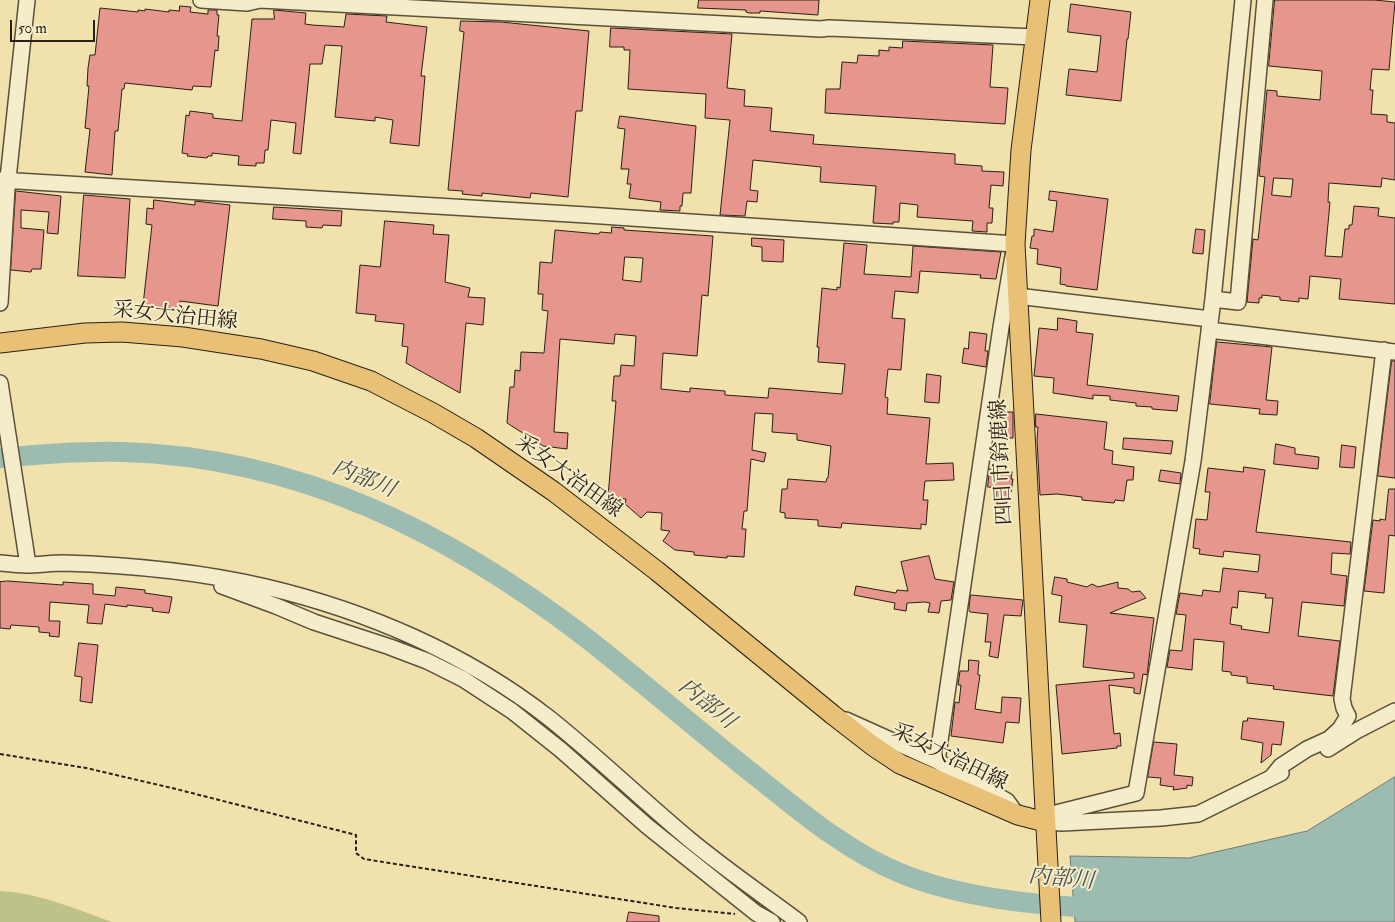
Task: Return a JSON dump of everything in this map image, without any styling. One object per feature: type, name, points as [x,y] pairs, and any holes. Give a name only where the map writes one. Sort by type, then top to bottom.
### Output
[{"type":"main road","name":"四日市鈴鹿線","points":[[1040,0],[1021,150],[1015,244],[1046,859],[1051,922]]},
{"type":"main road","name":"采女大治田線","points":[[0,343],[85,333],[122,332],[183,337],[261,349],[313,361],[371,381],[476,438],[553,491],[657,571],[833,715],[900,764],[1018,815],[1045,822]]},
{"type":"street","points":[[0,303],[7,188],[5,180],[27,0]]},
{"type":"street","points":[[201,0],[247,3],[260,0],[821,29],[839,28],[1035,37]]},
{"type":"street","points":[[1045,822],[1056,813],[1136,793],[1200,418],[1243,0]]},
{"type":"street","points":[[1213,299],[1238,302],[1265,0]]},
{"type":"street","points":[[5,180],[1015,244],[937,761]]},
{"type":"street","points":[[1017,296],[1389,351],[1342,699],[1348,716],[1358,730]]},
{"type":"street","points":[[0,383],[28,562]]},
{"type":"street","points":[[0,563],[28,562],[132,567],[229,580],[311,600],[420,640],[477,670],[548,718],[692,842],[799,922]]},
{"type":"street","points":[[182,573],[276,606],[314,622],[390,647],[463,679],[512,711],[540,733],[647,826],[756,913],[772,922]]},
{"type":"street","points":[[1045,822],[1072,823],[1198,814],[1305,762],[1358,730],[1395,711]]},
{"type":"street","points":[[833,715],[858,724],[937,761],[1007,801],[1018,815]]},
{"type":"street","points":[[1272,777],[1282,766],[1307,749],[1329,739],[1340,729],[1348,716]]},
{"type":"path","points":[[0,754],[86,768],[167,786],[356,835],[356,853],[364,859],[676,908],[735,914],[756,913]]},
{"type":"green space","points":[[0,891],[43,898],[112,922],[0,922]]},
{"type":"water","points":[[1395,777],[1395,922],[1075,922],[1070,856],[1189,858],[1307,831]]},
{"type":"building","points":[[699,0],[819,0],[818,15],[760,11],[760,13],[749,13],[746,10],[698,8]]},
{"type":"building","points":[[1275,0],[1374,0],[1395,2],[1389,70],[1372,69],[1370,90],[1373,90],[1371,114],[1387,115],[1387,122],[1395,123],[1395,180],[1382,178],[1381,187],[1329,183],[1328,202],[1330,202],[1325,256],[1342,257],[1345,229],[1349,229],[1349,225],[1352,225],[1354,206],[1379,208],[1378,216],[1395,218],[1395,304],[1339,299],[1341,279],[1310,276],[1308,299],[1299,298],[1299,302],[1280,300],[1280,297],[1262,295],[1262,298],[1259,298],[1259,303],[1247,302],[1253,239],[1258,240],[1265,177],[1259,176],[1267,90],[1277,91],[1277,96],[1320,100],[1322,71],[1269,66]],"holes":[[[1274,178],[1293,179],[1291,197],[1272,195]]]},
{"type":"building","points":[[1071,4],[1131,12],[1121,101],[1066,95],[1069,69],[1097,72],[1101,36],[1068,32]]},
{"type":"building","points":[[180,6],[191,7],[190,12],[208,14],[208,10],[217,10],[217,15],[219,15],[218,51],[215,50],[211,87],[193,86],[192,90],[125,83],[124,89],[122,89],[118,131],[115,131],[112,175],[85,172],[90,129],[85,128],[89,86],[87,86],[88,68],[90,55],[95,55],[100,8],[138,12],[138,10],[145,11],[145,9],[169,12],[169,10],[179,11]]},
{"type":"building","points":[[274,10],[306,13],[305,24],[312,25],[344,27],[346,14],[387,16],[386,22],[427,27],[421,76],[425,76],[419,146],[390,143],[393,120],[375,117],[375,121],[335,117],[342,46],[325,45],[322,64],[310,64],[301,154],[293,153],[296,123],[271,120],[268,150],[265,150],[264,163],[256,163],[256,166],[238,165],[239,156],[212,153],[212,156],[207,158],[187,156],[188,154],[182,153],[186,115],[189,116],[190,111],[213,114],[213,118],[242,121],[252,19],[274,19]]},
{"type":"building","points":[[461,21],[501,22],[589,31],[582,111],[576,111],[568,197],[531,193],[530,198],[482,193],[482,196],[462,194],[463,191],[448,190],[464,32],[460,31]]},
{"type":"building","points":[[611,28],[732,34],[727,88],[745,90],[744,106],[772,108],[770,131],[814,135],[813,144],[955,154],[955,164],[982,166],[982,171],[1004,172],[1003,186],[991,185],[989,208],[993,208],[992,223],[987,223],[987,232],[972,231],[973,221],[917,217],[918,205],[900,203],[899,222],[893,222],[893,224],[873,223],[876,186],[820,182],[821,167],[753,160],[750,190],[758,191],[757,202],[747,201],[745,216],[720,215],[730,120],[705,118],[706,94],[628,89],[630,50],[624,50],[624,47],[610,47]]},
{"type":"building","points":[[903,41],[993,45],[990,87],[1008,88],[1005,124],[825,113],[826,89],[840,89],[842,62],[857,63],[858,55],[879,56],[879,50],[889,51],[889,47],[902,48]]},
{"type":"building","points":[[620,116],[696,126],[691,193],[683,193],[680,211],[660,210],[661,202],[629,198],[631,184],[627,184],[629,169],[621,169],[625,129],[618,128]]},
{"type":"building","points":[[16,191],[61,196],[58,234],[47,233],[49,212],[21,210],[21,228],[44,230],[41,269],[32,269],[31,272],[11,270]]},
{"type":"building","points":[[1050,191],[1108,199],[1097,290],[1060,284],[1061,268],[1037,264],[1038,249],[1030,248],[1034,229],[1053,232],[1057,201],[1049,200]]},
{"type":"building","points":[[84,195],[130,199],[125,278],[78,276]]},
{"type":"building","points":[[154,200],[195,205],[195,201],[230,205],[218,306],[180,301],[179,309],[143,305],[152,225],[146,224],[147,208],[153,209]]},
{"type":"building","points":[[274,207],[342,211],[341,226],[323,225],[322,228],[306,227],[306,221],[273,219]]},
{"type":"building","points":[[385,221],[434,225],[433,234],[449,235],[445,282],[470,288],[468,297],[485,298],[483,325],[466,323],[460,393],[406,363],[408,347],[402,346],[404,324],[375,321],[376,315],[356,313],[360,265],[380,267]]},
{"type":"building","points":[[612,227],[624,228],[624,230],[713,236],[708,296],[702,295],[697,356],[663,353],[661,389],[690,392],[690,388],[725,391],[725,395],[768,398],[769,388],[842,394],[845,364],[818,362],[819,347],[817,347],[822,288],[837,290],[837,287],[840,288],[844,243],[867,245],[864,274],[911,277],[913,246],[1001,252],[996,279],[980,278],[981,275],[920,271],[918,293],[895,291],[892,318],[905,319],[901,370],[888,369],[885,397],[888,398],[887,414],[930,418],[926,464],[953,463],[954,480],[925,481],[923,500],[928,500],[926,525],[921,524],[921,529],[842,523],[841,528],[818,526],[818,520],[785,518],[785,513],[780,512],[782,489],[787,489],[788,479],[826,482],[831,446],[797,440],[797,434],[772,432],[773,414],[755,413],[752,450],[766,453],[764,462],[751,459],[747,511],[744,511],[742,529],[746,529],[744,557],[727,556],[727,558],[694,555],[694,552],[675,550],[663,541],[670,531],[661,530],[662,513],[647,512],[641,518],[625,504],[626,499],[608,497],[616,401],[612,401],[614,376],[620,376],[621,365],[634,366],[636,336],[615,334],[614,344],[560,339],[554,432],[568,433],[567,449],[543,446],[507,423],[510,387],[514,387],[515,370],[520,371],[521,352],[544,353],[548,311],[542,310],[543,294],[538,294],[540,262],[552,263],[555,230],[599,234],[600,232],[611,233]],"holes":[[[625,257],[643,258],[641,282],[623,280]]]},
{"type":"building","points":[[1196,229],[1205,230],[1203,254],[1193,253]]},
{"type":"building","points":[[752,238],[784,240],[783,262],[762,261],[762,247],[752,246]]},
{"type":"building","points":[[1058,318],[1077,321],[1076,332],[1093,334],[1087,385],[1179,396],[1177,411],[1136,406],[1136,403],[1110,400],[1110,396],[1093,395],[1093,399],[1053,393],[1054,378],[1034,376],[1039,328],[1057,330]]},
{"type":"building","points":[[970,332],[987,334],[985,351],[988,351],[986,367],[962,363],[964,348],[968,349]]},
{"type":"building","points":[[1217,342],[1272,347],[1266,400],[1278,401],[1277,415],[1259,414],[1260,409],[1210,404]]},
{"type":"building","points":[[1392,361],[1395,361],[1395,478],[1378,476]]},
{"type":"building","points":[[927,374],[941,376],[939,403],[925,402]]},
{"type":"building","points":[[998,412],[1013,412],[1013,438],[994,438]]},
{"type":"building","points":[[1036,414],[1107,422],[1104,449],[1113,451],[1112,464],[1134,467],[1133,480],[1127,480],[1124,501],[1115,500],[1114,503],[1082,500],[1082,497],[1057,494],[1040,495]]},
{"type":"building","points":[[1124,438],[1173,441],[1171,454],[1123,449]]},
{"type":"building","points":[[1276,444],[1295,448],[1295,454],[1319,457],[1318,469],[1274,464]]},
{"type":"building","points":[[1342,445],[1356,447],[1354,468],[1340,467]]},
{"type":"building","points":[[1244,467],[1265,470],[1256,532],[1351,542],[1350,554],[1332,553],[1331,574],[1347,576],[1344,606],[1302,602],[1298,636],[1340,641],[1333,696],[1273,689],[1274,686],[1247,683],[1247,677],[1231,675],[1231,672],[1222,671],[1224,642],[1194,639],[1192,670],[1167,667],[1170,650],[1182,651],[1186,615],[1176,614],[1180,593],[1202,596],[1203,590],[1220,592],[1223,568],[1258,572],[1260,555],[1224,551],[1223,557],[1199,554],[1200,549],[1193,548],[1196,519],[1207,520],[1210,492],[1205,492],[1208,468],[1243,472]],"holes":[[[1239,591],[1266,594],[1265,598],[1273,598],[1269,633],[1241,629],[1242,626],[1230,624],[1232,607],[1237,608]]]},
{"type":"building","points":[[990,469],[1012,472],[1011,492],[1006,491],[1007,503],[997,504],[996,488],[988,487]]},
{"type":"building","points":[[1161,470],[1181,473],[1180,484],[1159,481]]},
{"type":"building","points":[[1389,489],[1395,489],[1395,536],[1389,535],[1384,593],[1364,591],[1373,520],[1385,520]]},
{"type":"building","points":[[929,556],[935,579],[954,582],[951,600],[941,601],[939,613],[928,612],[930,603],[907,603],[906,611],[894,609],[895,603],[854,595],[856,586],[896,593],[897,590],[908,591],[901,562]]},
{"type":"building","points":[[1055,577],[1067,579],[1067,582],[1087,587],[1092,584],[1098,587],[1118,582],[1118,588],[1128,589],[1132,592],[1140,591],[1146,598],[1110,613],[1154,618],[1147,675],[1143,674],[1140,694],[1134,693],[1134,688],[1109,685],[1114,734],[1120,733],[1121,746],[1117,746],[1117,748],[1062,754],[1056,685],[1134,678],[1134,673],[1083,667],[1087,625],[1059,622],[1062,596],[1052,594]]},
{"type":"building","points":[[0,582],[63,585],[63,582],[93,584],[93,594],[115,596],[116,587],[145,590],[145,593],[172,597],[169,613],[152,611],[153,608],[105,604],[102,624],[87,623],[89,605],[50,602],[49,621],[60,621],[59,637],[49,636],[50,633],[39,632],[39,627],[11,625],[10,629],[0,628]]},
{"type":"building","points":[[971,595],[1023,600],[1021,616],[1004,615],[998,658],[989,656],[991,642],[985,642],[988,614],[970,612]]},
{"type":"building","points":[[79,643],[98,645],[92,703],[80,701],[82,677],[75,676]]},
{"type":"building","points":[[969,660],[979,661],[978,675],[980,675],[975,709],[1001,713],[1002,697],[1021,698],[1019,723],[1006,722],[1003,743],[951,736],[955,702],[959,703],[961,685],[958,685],[960,671],[968,671]]},
{"type":"building","points":[[1248,718],[1284,722],[1281,745],[1272,744],[1271,755],[1261,763],[1263,743],[1241,739],[1243,721],[1247,721]]},
{"type":"building","points":[[1154,742],[1177,744],[1174,775],[1193,777],[1192,786],[1187,785],[1187,788],[1173,790],[1174,787],[1160,785],[1161,778],[1148,777]]},
{"type":"building","points":[[629,912],[659,916],[659,922],[627,922]]},
{"type":"waterway","name":"内部川","points":[[0,458],[62,453],[108,452],[187,457],[250,468],[310,485],[368,507],[425,534],[480,564],[533,599],[585,637],[794,807],[863,855],[900,873],[922,881],[972,894],[1051,905],[1100,908]]}]
